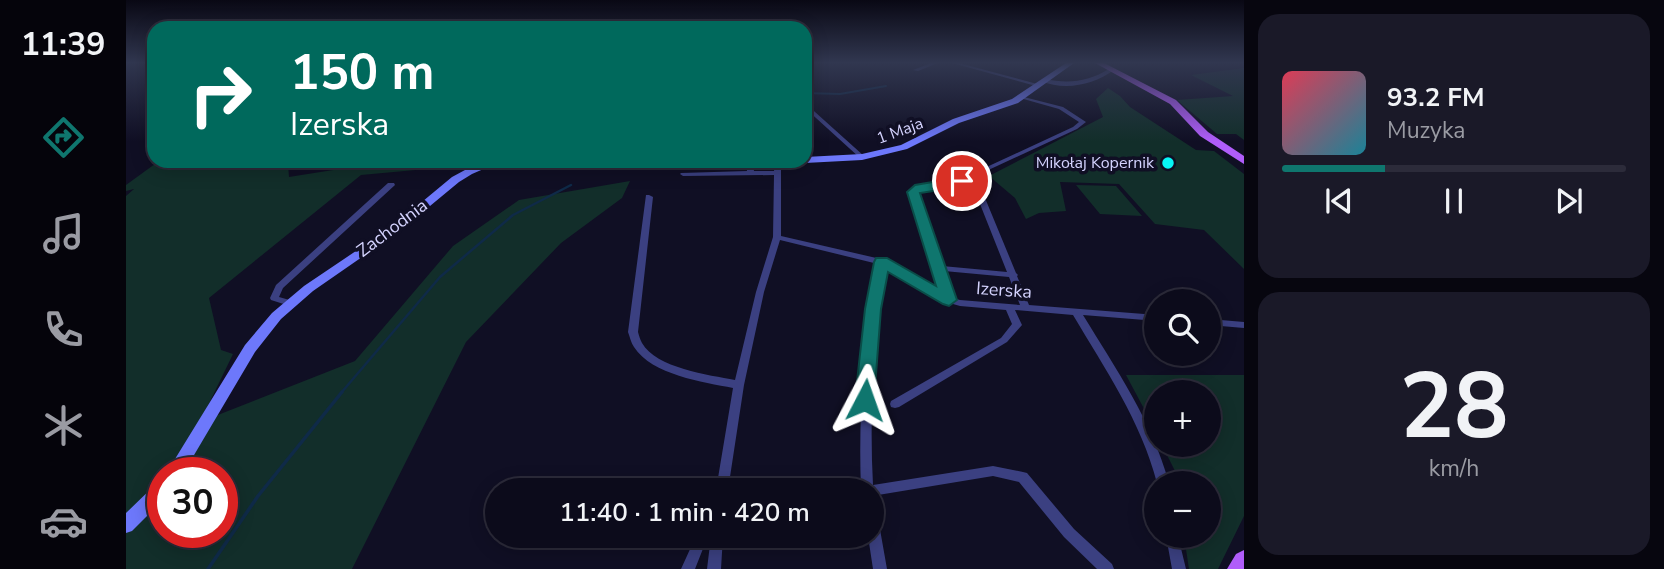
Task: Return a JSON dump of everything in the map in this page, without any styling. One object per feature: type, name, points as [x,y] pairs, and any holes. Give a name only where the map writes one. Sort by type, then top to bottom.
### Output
[{"type":"main road","points":[[1150,90],[1173,102],[1204,134],[1244,161]]},
{"type":"main road","points":[[1238,569],[1244,561]]},
{"type":"street","name":"1 Maja","points":[[812,160],[862,157],[904,147],[956,121],[1002,106],[1032,90]]},
{"type":"street","points":[[949,300],[914,192],[916,189],[961,184],[967,178],[1083,122],[1061,108],[1022,97]]},
{"type":"street","points":[[812,111],[862,157]]},
{"type":"street","name":"Zachodnia","points":[[183,457],[263,331],[290,303],[312,285],[395,230],[457,176],[472,168]]},
{"type":"street","points":[[750,168],[751,173]]},
{"type":"street","points":[[724,478],[739,385],[760,292],[777,237],[778,168]]},
{"type":"street","points":[[683,174],[778,173]]},
{"type":"street","points":[[961,184],[981,198],[1026,308]]},
{"type":"street","name":"Zachodnia","points":[[290,303],[274,298],[279,287],[391,185]]},
{"type":"street","points":[[649,197],[633,332],[635,342],[645,354],[675,369],[693,376],[739,385]]},
{"type":"street","name":"Izerska","points":[[777,237],[882,262],[949,300],[1144,317]]},
{"type":"street","points":[[868,478],[864,443],[865,387],[873,309],[882,262]]},
{"type":"street","points":[[938,268],[1014,275]]},
{"type":"street","points":[[895,404],[1004,340],[1017,325],[1009,306]]},
{"type":"street","points":[[1076,312],[1126,397],[1153,450],[1159,471]]},
{"type":"street","points":[[1221,323],[1244,325]]},
{"type":"street","points":[[884,489],[993,471],[1023,477],[1069,533],[1107,569]]},
{"type":"street","points":[[126,525],[147,504]]},
{"type":"street","points":[[688,569],[697,548]]},
{"type":"street","points":[[714,569],[717,548]]},
{"type":"street","points":[[877,548],[880,569]]},
{"type":"street","points":[[1175,548],[1179,569]]},
{"type":"green space","points":[[1106,90],[1110,90],[1130,107],[1196,150],[1214,151],[1244,174],[1244,269],[1204,230],[1155,224],[1119,184],[1060,182],[1066,211],[1039,213],[1026,219],[1015,198],[989,176],[1103,117],[1096,99]]},
{"type":"green space","points":[[1220,90],[1244,90],[1244,140],[1236,134],[1217,134],[1177,100],[1233,96]]},
{"type":"green space","points":[[149,168],[288,168],[289,177],[348,168],[437,168],[361,175],[209,298],[221,350],[233,354],[200,422],[355,361],[453,246],[519,200],[630,181],[622,198],[561,243],[466,342],[352,569],[126,569],[126,196],[134,189],[126,191],[126,185]]},
{"type":"green space","points":[[1076,185],[1116,186],[1142,216],[1100,214]]},
{"type":"green space","points":[[1126,375],[1244,375],[1244,516],[1218,569],[1189,569],[1186,548],[1221,548],[1221,471],[1175,471],[1168,457],[1221,457],[1221,380],[1144,380],[1144,409]]},
{"type":"waterway","points":[[812,93],[840,94],[866,90]]},
{"type":"waterway","points":[[341,393],[440,277],[513,215],[571,185]]},
{"type":"waterway","points":[[208,569],[258,496],[342,392]]},
{"type":"place","name":"Mikołaj Kopernik","points":[[1168,163]]},
{"type":"route","points":[[865,400],[873,309],[882,262],[949,300],[914,192],[919,188],[961,184],[962,181]]}]
